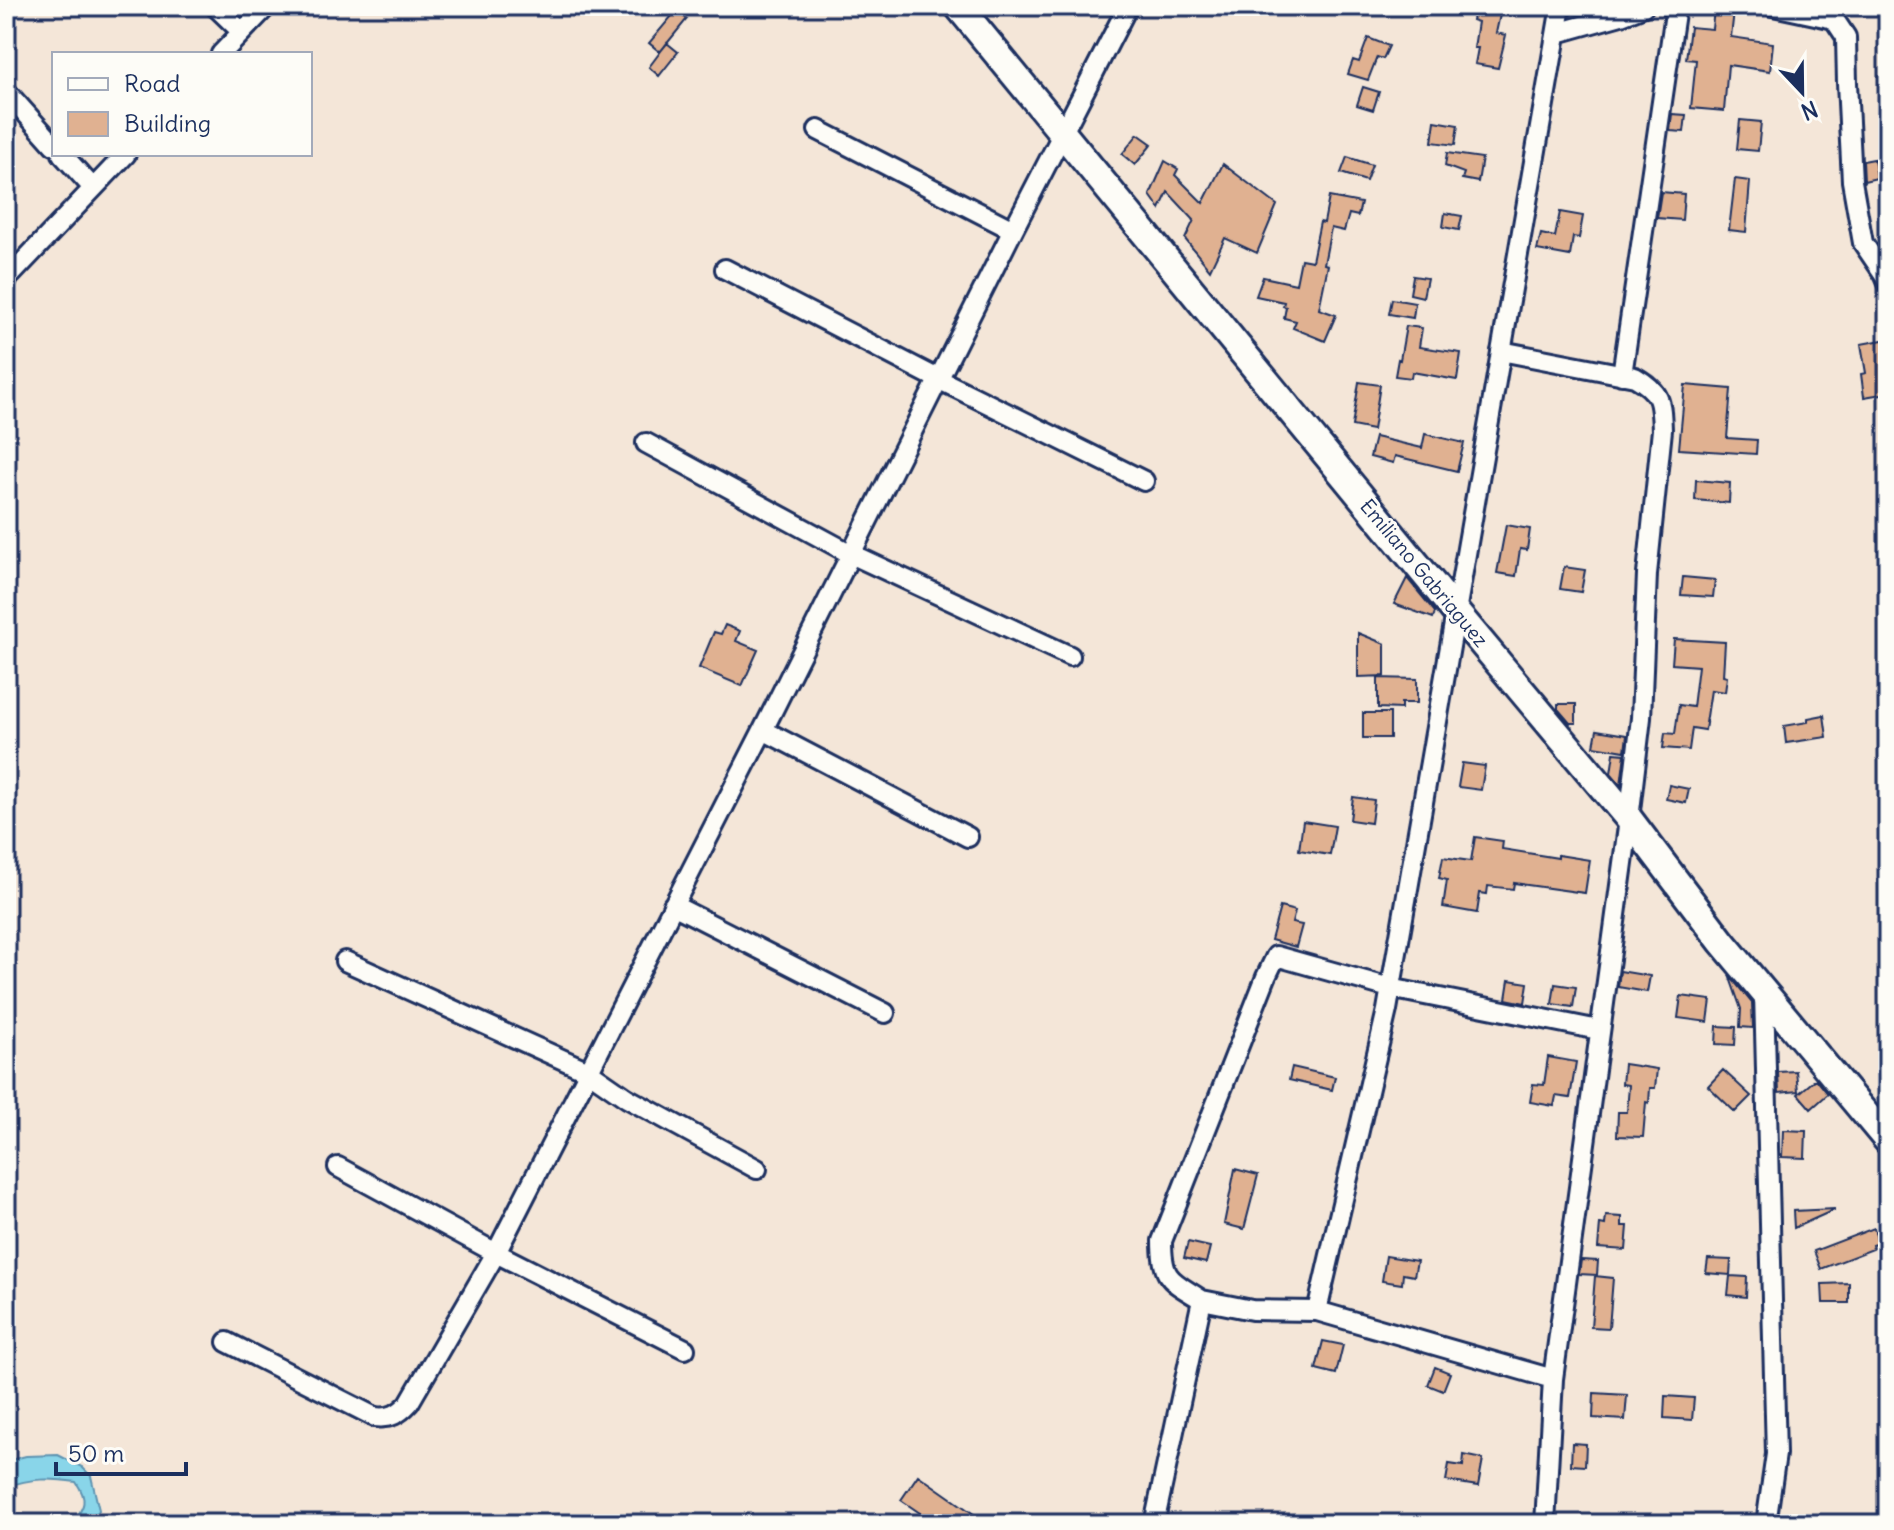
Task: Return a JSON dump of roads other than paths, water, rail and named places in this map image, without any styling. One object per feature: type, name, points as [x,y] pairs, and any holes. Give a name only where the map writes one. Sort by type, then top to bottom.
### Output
[{"type":"main road","name":"Emiliano Gabriaguez","points":[[958,6],[1629,819],[1722,942],[1888,1141]]},
{"type":"street","points":[[215,6],[242,32]]},
{"type":"street","points":[[223,52],[267,6]]},
{"type":"street","points":[[227,1342],[375,1417],[392,1416],[409,1403],[496,1253],[1128,6]]},
{"type":"street","points":[[1317,1311],[1390,988],[1561,6]]},
{"type":"street","points":[[1557,33],[1644,6]]},
{"type":"street","points":[[1622,375],[1676,6]]},
{"type":"street","points":[[1773,6],[1834,19],[1846,37],[1852,181],[1863,243],[1887,276]]},
{"type":"street","points":[[6,91],[52,143]]},
{"type":"street","points":[[818,130],[1013,230]]},
{"type":"street","points":[[64,156],[93,188]]},
{"type":"street","points":[[6,280],[124,156]]},
{"type":"street","points":[[725,269],[1144,481]]},
{"type":"street","points":[[1501,351],[1635,377],[1652,387],[1661,406],[1662,430],[1647,574],[1641,718],[1553,1379],[1545,1524]]},
{"type":"street","points":[[646,443],[851,554],[1070,656]]},
{"type":"street","points":[[763,730],[968,837]]},
{"type":"street","points":[[673,905],[885,1013]]},
{"type":"street","points":[[1553,1379],[1317,1311],[1252,1310],[1202,1300],[1170,1279],[1162,1265],[1162,1241],[1276,956],[1390,988],[1599,1030]]},
{"type":"street","points":[[345,961],[588,1071],[627,1098],[757,1169]]},
{"type":"street","points":[[1764,993],[1776,1454],[1766,1524]]},
{"type":"street","points":[[338,1167],[496,1253],[685,1349]]},
{"type":"street","points":[[1154,1524],[1202,1300]]},
{"type":"water","points":[[58,1455],[82,1467],[91,1476],[99,1510],[91,1524],[72,1524],[80,1513],[84,1499],[76,1482],[41,1480],[6,1487],[6,1461],[26,1456]]}]
